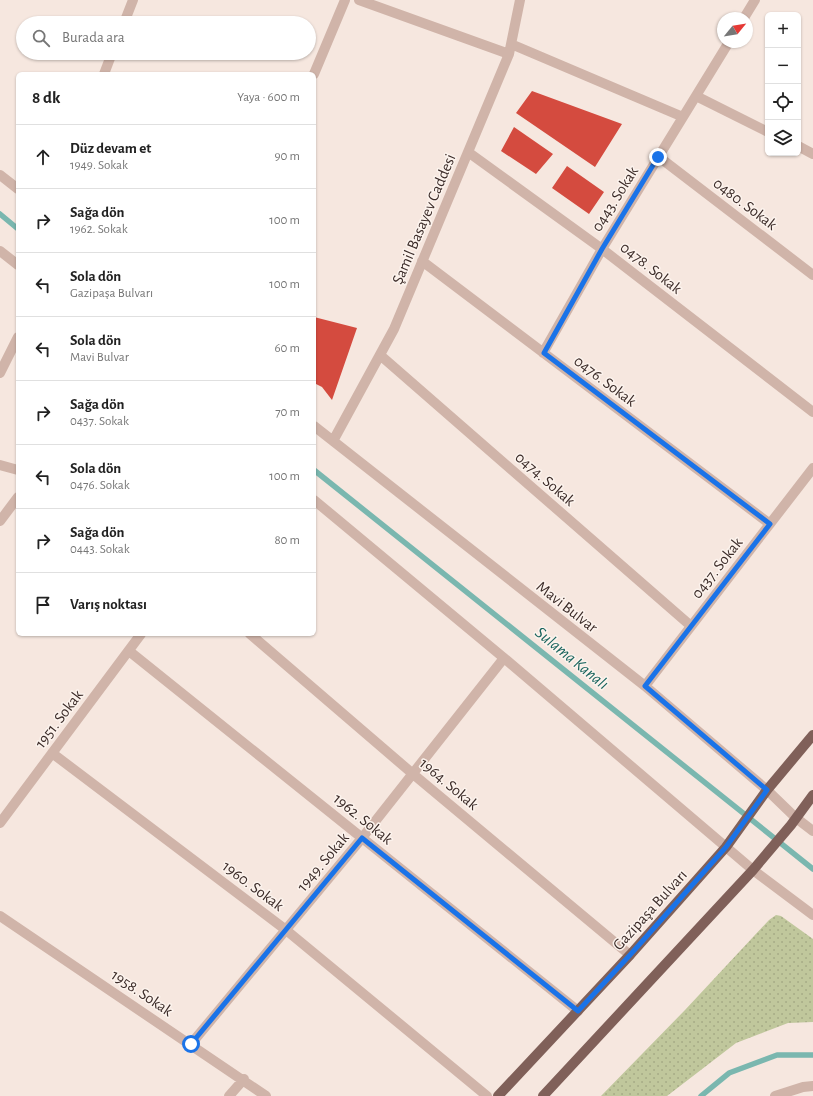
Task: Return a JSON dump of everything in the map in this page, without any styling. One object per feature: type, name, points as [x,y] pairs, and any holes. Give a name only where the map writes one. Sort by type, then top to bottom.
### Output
[{"type":"main road","name":"Gazipaşa Bulvarı","points":[[498,1096],[630,955],[726,847],[767,790],[813,735]]},
{"type":"main road","points":[[543,1096],[756,867],[813,795]]},
{"type":"street","points":[[126,16],[132,0]]},
{"type":"street","points":[[315,72],[345,0]]},
{"type":"street","points":[[359,0],[510,49],[683,117]]},
{"type":"street","name":"Şamil Basayev Caddesi","points":[[333,441],[394,329],[510,49],[520,0]]},
{"type":"street","points":[[748,12],[755,0]]},
{"type":"street","name":"0443. Sokak","points":[[544,353],[602,249],[725,48]]},
{"type":"street","points":[[105,72],[109,60]]},
{"type":"street","points":[[696,96],[765,130]]},
{"type":"street","points":[[801,147],[812,152]]},
{"type":"street","name":"0478. Sokak","points":[[468,152],[602,249],[813,412]]},
{"type":"street","name":"0480. Sokak","points":[[658,157],[813,275]]},
{"type":"street","points":[[0,174],[16,187]]},
{"type":"street","points":[[0,251],[16,263]]},
{"type":"street","name":"0476. Sokak","points":[[422,261],[770,524]]},
{"type":"street","points":[[0,373],[16,341]]},
{"type":"street","name":"0474. Sokak","points":[[380,354],[691,626]]},
{"type":"street","name":"Mavi Bulvar","points":[[316,428],[645,686],[767,790],[793,822],[813,831]]},
{"type":"street","points":[[0,465],[16,469]]},
{"type":"street","name":"0437. Sokak","points":[[645,686],[813,468]]},
{"type":"street","points":[[0,521],[16,500]]},
{"type":"street","points":[[316,502],[504,658],[726,847],[756,867],[813,915]]},
{"type":"street","name":"1951. Sokak","points":[[0,823],[140,636]]},
{"type":"street","name":"1964. Sokak","points":[[252,636],[413,774],[630,955]]},
{"type":"street","name":"1962. Sokak","points":[[129,651],[578,1011]]},
{"type":"street","name":"1949. Sokak","points":[[191,1044],[362,838],[504,658]]},
{"type":"street","name":"1960. Sokak","points":[[52,753],[286,930],[487,1096]]},
{"type":"street","name":"1958. Sokak","points":[[0,916],[266,1096]]},
{"type":"street","points":[[230,1096],[244,1080]]},
{"type":"street","points":[[775,1096],[803,1087],[813,1086]]},
{"type":"green space","points":[[776,915],[781,916],[813,939],[813,1022],[788,1023],[736,1043],[667,1096],[601,1096],[685,1010],[769,920]]},
{"type":"building","points":[[532,91],[622,124],[595,167],[516,113]]},
{"type":"building","points":[[514,127],[553,154],[536,174],[501,151]]},
{"type":"building","points":[[567,166],[604,192],[589,214],[552,188]]},
{"type":"building","points":[[316,318],[357,328],[332,400],[322,387],[316,384]]},
{"type":"waterway","name":"Sulama Kanalı","points":[[0,214],[16,227]]},
{"type":"waterway","name":"Sulama Kanalı","points":[[316,472],[813,869]]},
{"type":"waterway","points":[[701,1096],[729,1073],[777,1055],[813,1055]]},
{"type":"route","points":[[191,1044],[362,838],[578,1011],[726,847],[767,790],[645,686],[770,524],[544,353],[602,249],[658,157]]}]
